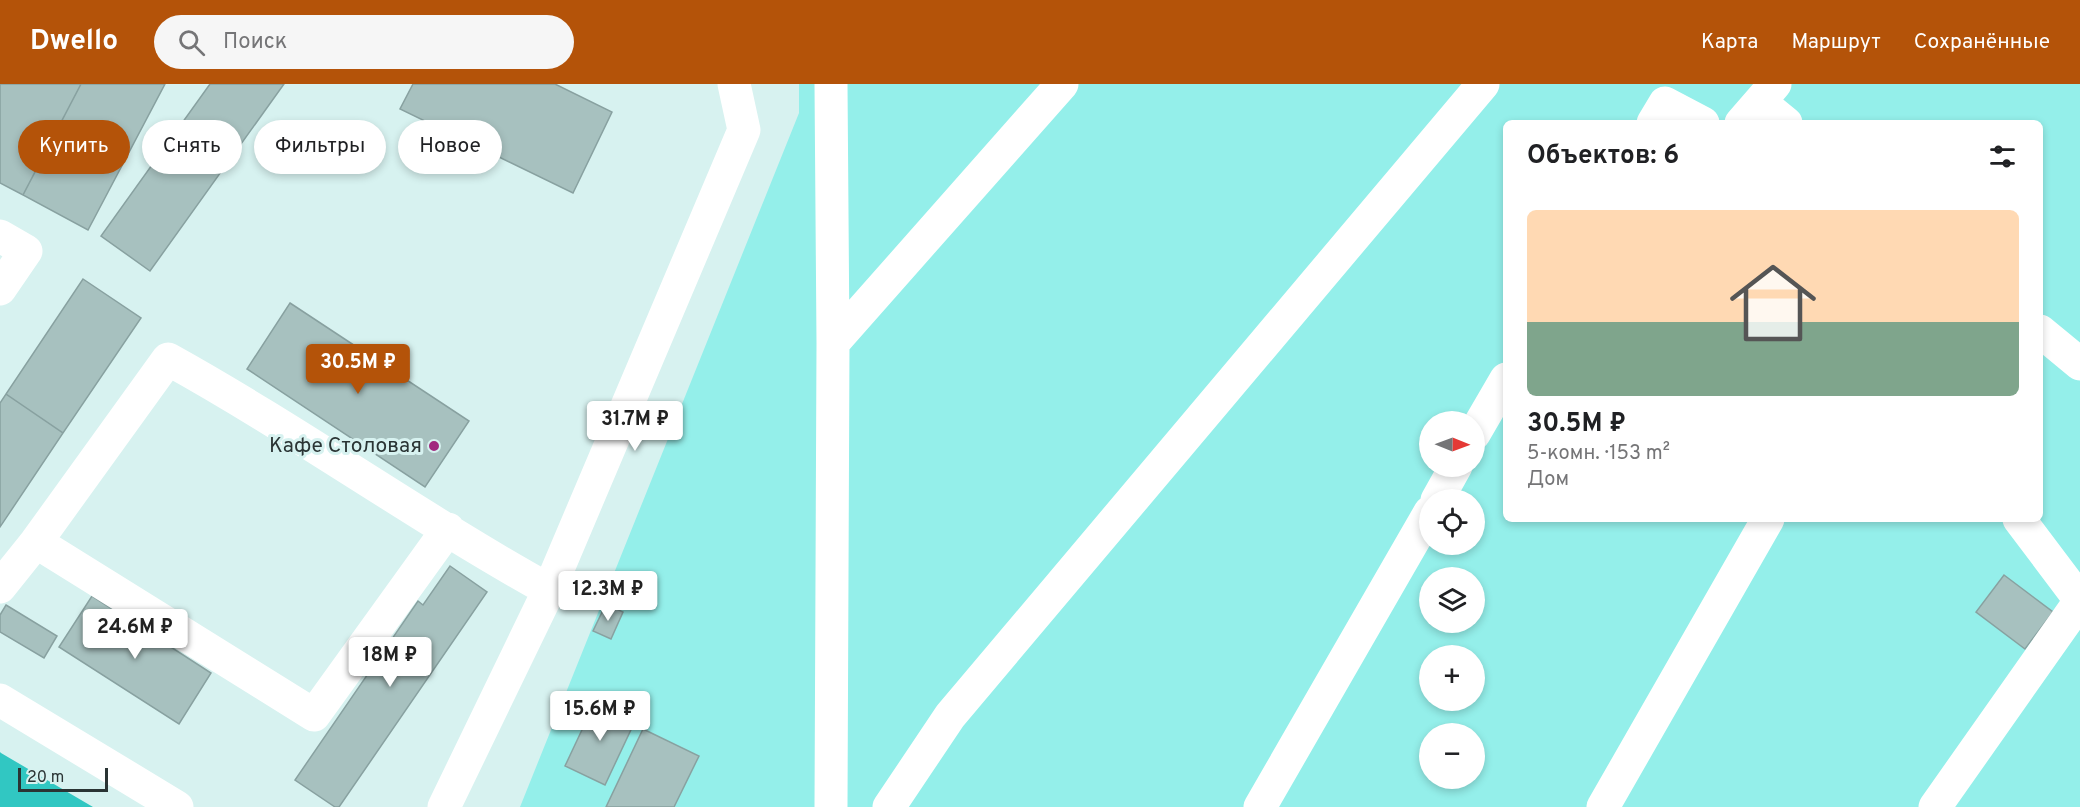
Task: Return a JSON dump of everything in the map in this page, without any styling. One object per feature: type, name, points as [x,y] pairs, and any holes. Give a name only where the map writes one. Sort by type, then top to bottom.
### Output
[{"type":"street","points":[[444,807],[549,590],[744,130],[734,84]]},
{"type":"street","points":[[831,84],[833,344],[831,807]]},
{"type":"street","points":[[833,344],[1062,84]]},
{"type":"street","points":[[889,807],[950,716],[1484,84]]},
{"type":"street","points":[[1655,120],[1665,103],[1697,120]]},
{"type":"street","points":[[1759,103],[1782,120]]},
{"type":"street","points":[[0,236],[26,251],[0,289]]},
{"type":"street","points":[[2043,333],[2080,364]]},
{"type":"street","points":[[0,587],[36,542],[168,359],[232,394],[507,567],[549,590]]},
{"type":"street","points":[[1485,415],[1503,384]]},
{"type":"street","points":[[1604,807],[1766,522]]},
{"type":"street","points":[[1935,807],[2080,600],[2021,522]]},
{"type":"street","points":[[36,542],[314,715],[448,529]]},
{"type":"street","points":[[1260,807],[1419,531]]},
{"type":"street","points":[[0,700],[177,807]]},
{"type":"shaded area","points":[[799,84],[2080,84],[2080,807],[520,807],[799,113]]},
{"type":"shaded area","points":[[1,753],[93,807],[0,807]]},
{"type":"building","points":[[0,84],[81,84],[62,120],[18,120],[18,174],[34,174],[23,195],[0,183]]},
{"type":"building","points":[[81,84],[165,84],[146,120],[142,120],[142,128],[130,150],[130,120],[62,120]]},
{"type":"building","points":[[210,84],[284,84],[258,120],[254,120],[254,126],[242,143],[242,120],[184,120]]},
{"type":"building","points":[[413,84],[555,84],[612,112],[573,193],[502,159],[502,120],[423,120],[400,109]]},
{"type":"building","points":[[34,174],[118,174],[88,230],[23,195]]},
{"type":"building","points":[[145,174],[220,174],[150,271],[101,236]]},
{"type":"building","points":[[83,279],[141,318],[63,433],[6,394]]},
{"type":"building","points":[[290,303],[469,421],[425,487],[247,369]]},
{"type":"building","points":[[6,394],[63,433],[0,527],[0,403]]},
{"type":"building","points":[[450,566],[487,592],[339,807],[335,807],[295,780],[418,601],[423,605]]},
{"type":"building","points":[[2004,575],[2053,612],[2025,649],[1976,612]]},
{"type":"building","points":[[92,596],[211,673],[179,724],[59,647]]},
{"type":"building","points":[[606,604],[623,612],[611,639],[593,631]]},
{"type":"building","points":[[6,605],[57,636],[44,658],[0,632],[0,615]]},
{"type":"building","points":[[596,700],[636,719],[605,785],[565,766]]},
{"type":"building","points":[[643,729],[699,756],[674,807],[606,807]]},
{"type":"place","name":"Кафе Столовая","points":[[434,446]]}]
